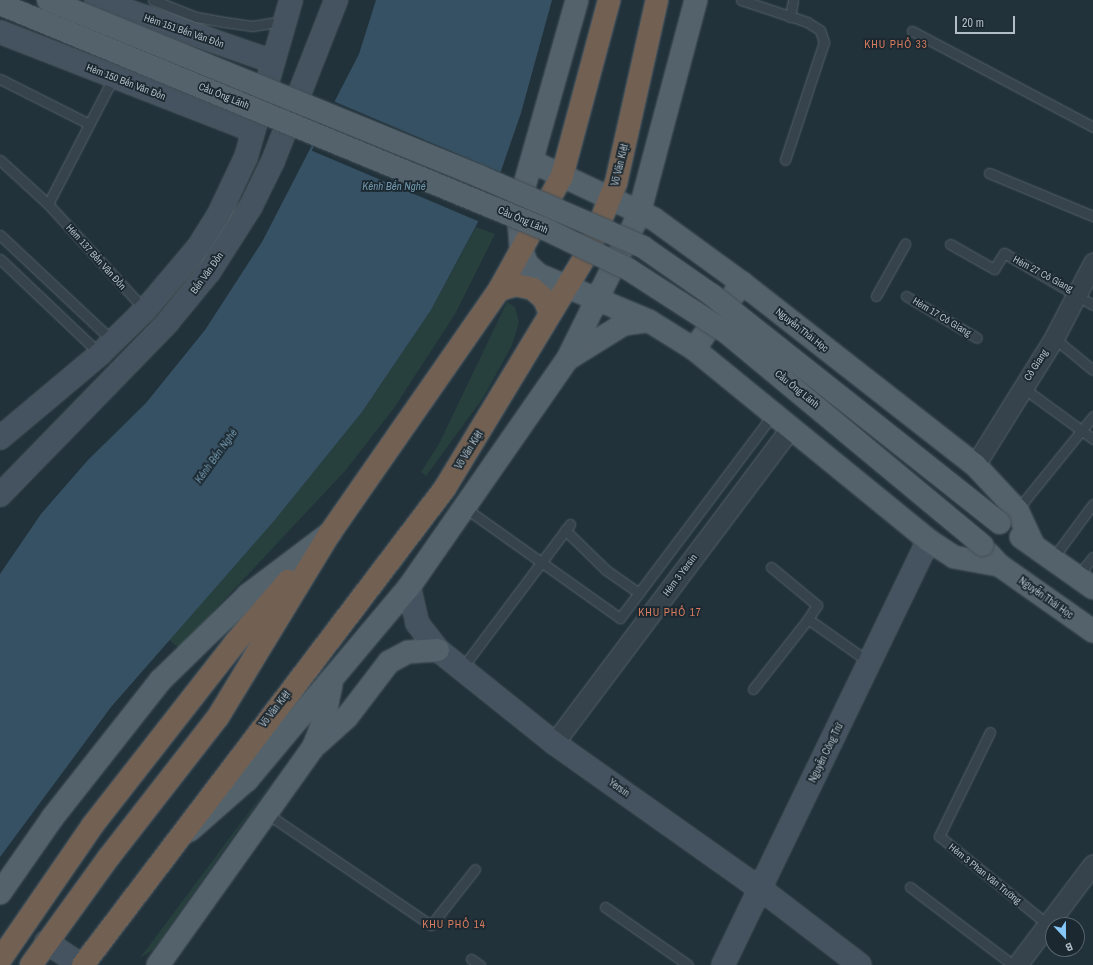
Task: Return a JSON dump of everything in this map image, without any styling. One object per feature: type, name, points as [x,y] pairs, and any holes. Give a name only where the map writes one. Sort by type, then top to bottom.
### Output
[{"type":"highway","points":[[30,965],[218,717],[330,533],[500,290],[562,176],[609,0]]},
{"type":"highway","name":"Võ Văn Kiệt","points":[[82,965],[173,843],[445,488],[588,252],[611,199],[657,0]]},
{"type":"highway","points":[[500,290],[516,285],[533,289],[544,299],[550,313]]},
{"type":"highway","points":[[0,960],[92,826],[235,643],[330,533]]},
{"type":"highway","points":[[18,965],[46,942]]},
{"type":"main road","name":"Cầu Ông Lãnh","points":[[48,0],[480,176],[643,247],[712,295],[1000,523]]},
{"type":"main road","name":"Hẻm 151 Bến Vân Đồn","points":[[96,0],[271,61]]},
{"type":"main road","points":[[0,438],[106,348],[145,310],[199,246],[218,216],[246,158],[271,61],[291,0]]},
{"type":"main road","name":"Bến Vân Đồn","points":[[0,495],[167,323],[209,272],[251,206],[273,161],[336,0]]},
{"type":"main road","points":[[521,250],[518,210],[533,162],[577,0]]},
{"type":"main road","name":"Võ Văn Kiệt","points":[[173,843],[247,780],[332,682],[409,587],[566,360],[598,300],[639,214],[696,0]]},
{"type":"main road","name":"Cầu Ông Lãnh","points":[[0,4],[547,230],[628,269],[726,332],[982,545]]},
{"type":"main road","name":"Hẻm 150 Bến Vân Đồn","points":[[0,32],[113,78],[252,130]]},
{"type":"main road","points":[[191,107],[219,43]]},
{"type":"main road","name":"Nguyễn Thái Học","points":[[533,162],[639,214],[673,234],[742,283],[975,465],[1017,510],[1033,544]]},
{"type":"main road","points":[[651,168],[653,189],[673,234]]},
{"type":"main road","name":"Nguyễn Thái Học","points":[[521,250],[527,264],[539,275],[649,321],[694,349],[928,540],[954,557],[999,565]]},
{"type":"main road","points":[[694,349],[742,283]]},
{"type":"main road","points":[[566,360],[624,324],[649,321]]},
{"type":"main road","name":"Nguyễn Thái Học","points":[[1000,523],[1033,544],[1085,582]]},
{"type":"main road","points":[[0,894],[53,817],[161,680],[248,595],[330,533]]},
{"type":"main road","name":"Nguyễn Công Trứ","points":[[723,965],[762,890],[928,540]]},
{"type":"main road","name":"Nguyễn Thái Học","points":[[982,545],[999,565],[1093,631]]},
{"type":"main road","name":"Yersin","points":[[409,587],[417,623],[438,650],[554,743],[762,890],[860,965]]},
{"type":"main road","points":[[314,748],[347,717],[389,662],[408,652],[438,650]]},
{"type":"main road","name":"Võ Văn Kiệt","points":[[158,965],[314,748],[323,723],[332,682]]},
{"type":"main road","points":[[46,942],[82,965]]},
{"type":"street","name":"Cô Giang","points":[[975,465],[1022,387],[1054,338],[1093,263]]},
{"type":"street","name":"Hẻm 3 Yersin","points":[[554,743],[791,427]]},
{"type":"street","points":[[1052,917],[1093,864]]},
{"type":"street","points":[[1017,965],[1045,927]]},
{"type":"lane","points":[[153,0],[196,16],[252,26],[285,20]]},
{"type":"lane","points":[[741,0],[790,17],[820,30],[824,42],[784,160]]},
{"type":"lane","points":[[790,17],[793,0]]},
{"type":"lane","points":[[912,31],[1093,127]]},
{"type":"lane","points":[[48,204],[113,78]]},
{"type":"lane","points":[[0,79],[89,124]]},
{"type":"lane","name":"Hẻm 137 Bến Vân Đồn","points":[[0,160],[48,204],[145,310]]},
{"type":"lane","points":[[989,173],[1093,216]]},
{"type":"lane","points":[[0,235],[106,348]]},
{"type":"lane","points":[[876,296],[905,244]]},
{"type":"lane","name":"Hẻm 27 Cô Giang","points":[[950,244],[994,269],[1004,253],[1078,293]]},
{"type":"lane","points":[[0,259],[106,348]]},
{"type":"lane","points":[[1078,293],[1093,305]]},
{"type":"lane","name":"Hẻm 17 Cô Giang","points":[[906,296],[977,338]]},
{"type":"lane","points":[[1054,338],[1093,370]]},
{"type":"lane","points":[[1022,387],[1093,439]]},
{"type":"lane","points":[[465,508],[620,618],[774,413]]},
{"type":"lane","points":[[1017,510],[1093,416]]},
{"type":"lane","points":[[1053,558],[1093,504]]},
{"type":"lane","points":[[462,668],[568,527],[606,570],[639,593]]},
{"type":"lane","points":[[1085,582],[1093,557]]},
{"type":"lane","points":[[753,689],[808,619],[817,605],[771,567]]},
{"type":"lane","points":[[808,619],[869,662]]},
{"type":"lane","name":"Hẻm 3 Phan Văn Trường","points":[[990,732],[939,836],[1045,922]]},
{"type":"lane","points":[[266,813],[431,925],[476,869]]},
{"type":"lane","points":[[910,887],[1013,965]]},
{"type":"lane","points":[[605,907],[688,965]]},
{"type":"lane","points":[[471,960],[480,965]]},
{"type":"green space","points":[[476,227],[495,234],[455,314],[394,408],[345,471],[179,648],[169,640],[274,521],[362,412],[431,310]]},
{"type":"green space","points":[[507,302],[515,307],[519,322],[512,345],[483,398],[426,476],[421,472],[439,444]]},
{"type":"green space","points":[[278,773],[153,950],[140,958]]},
{"type":"water","name":"Kênh Bến Nghé","points":[[376,0],[552,0],[521,113],[493,194],[431,310],[362,412],[274,521],[111,707],[0,857],[0,574],[41,514],[88,460],[146,403],[205,330],[262,242],[359,54]]},
{"type":"pier","points":[[333,101],[502,173],[481,223],[312,151]]},
{"type":"district","name":"KHU PHỐ 33","points":[[896,44]]},
{"type":"district","name":"KHU PHỐ 17","points":[[670,612]]},
{"type":"district","name":"KHU PHỐ 14","points":[[454,924]]}]
